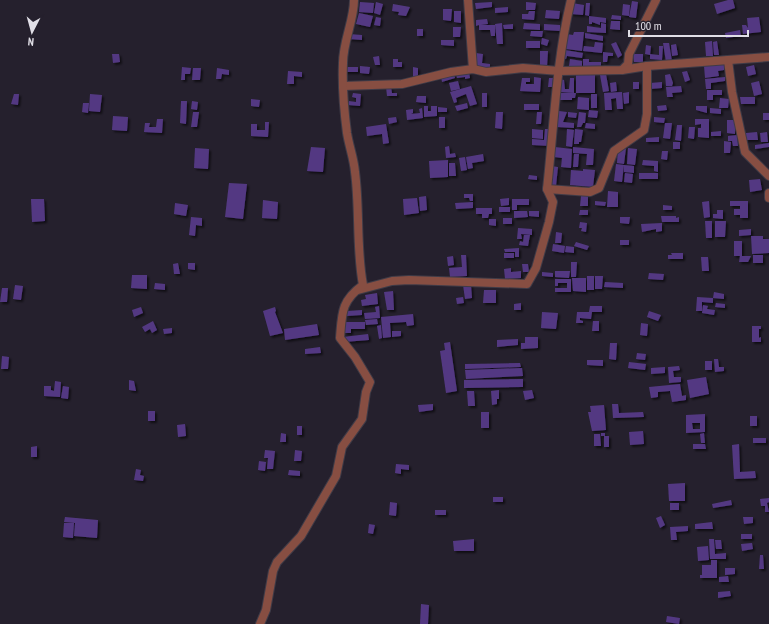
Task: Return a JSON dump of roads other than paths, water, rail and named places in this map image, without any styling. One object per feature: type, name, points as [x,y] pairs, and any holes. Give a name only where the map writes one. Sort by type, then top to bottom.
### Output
[{"type":"street","points":[[260,624],[266,610],[270,581],[275,567],[301,536],[324,499],[336,476],[342,447],[362,419],[366,392],[370,382],[355,357],[340,338],[343,307],[356,290],[363,285],[360,262],[355,172],[347,133],[343,86],[343,62],[346,37],[354,11],[354,0]]},
{"type":"street","points":[[468,0],[473,69]]},
{"type":"street","points":[[356,290],[409,280],[527,284],[536,268],[549,222],[552,202],[547,189],[559,71],[565,25],[571,0]]},
{"type":"street","points":[[622,70],[628,64],[629,54],[656,0]]},
{"type":"street","points":[[343,86],[402,84],[451,72],[473,69],[486,72],[523,68],[559,71],[622,70],[647,66],[769,57]]},
{"type":"street","points":[[728,60],[732,92],[745,152],[769,176]]},
{"type":"street","points":[[547,189],[590,192],[599,188],[614,151],[622,143],[644,130],[647,114],[647,66]]},
{"type":"street","points":[[769,193],[769,198]]}]
